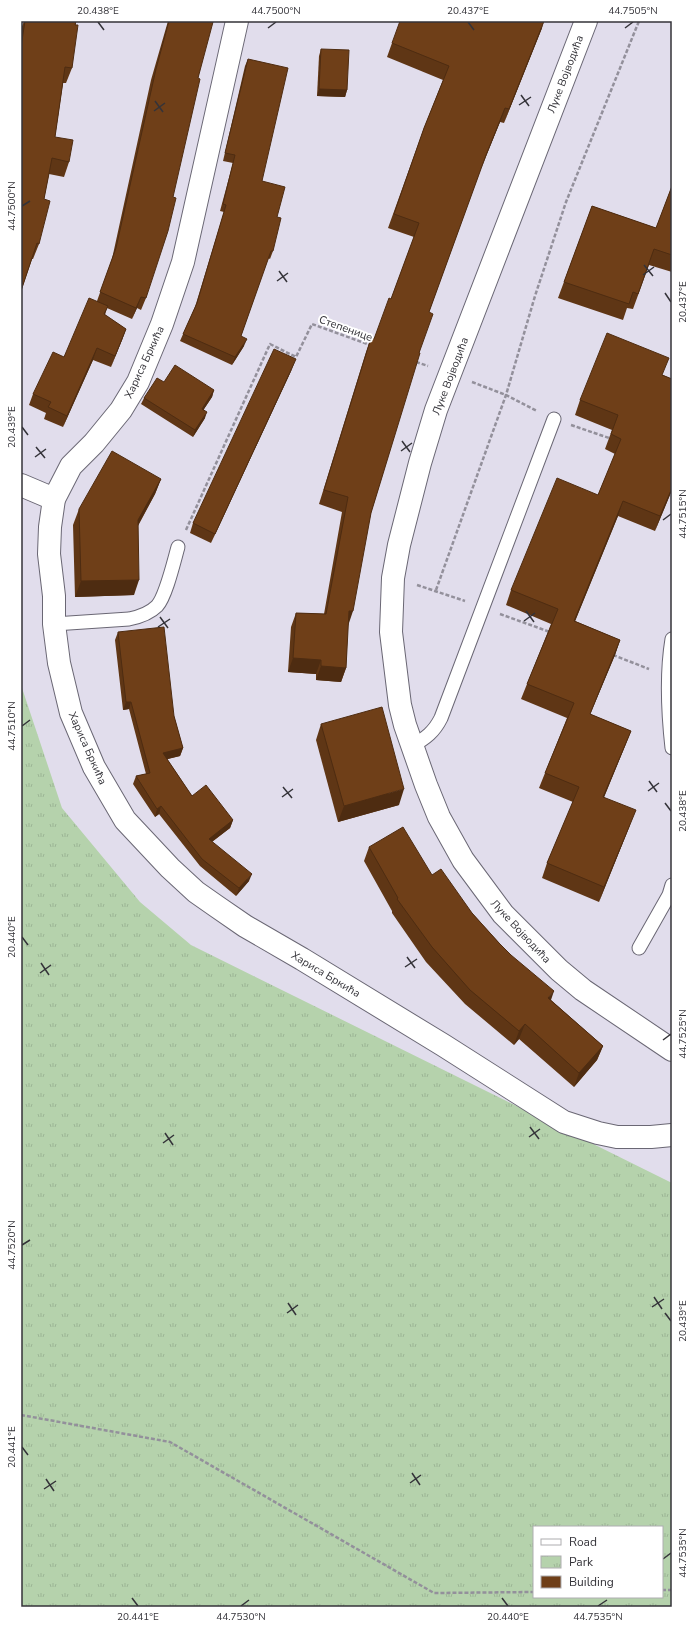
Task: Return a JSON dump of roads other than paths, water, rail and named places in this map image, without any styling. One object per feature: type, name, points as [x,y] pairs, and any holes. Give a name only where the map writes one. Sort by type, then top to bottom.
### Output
[{"type":"street","name":"Хариса Бркића","points":[[237,21],[183,262],[162,324],[138,382],[121,410],[94,443],[71,466],[54,499],[50,528],[49,554],[54,596],[54,624],[59,662],[71,713],[94,767],[125,820],[153,851],[196,892],[245,926],[444,1045],[564,1122],[598,1133],[617,1137],[651,1137],[672,1134]]},
{"type":"street","name":"Луке Војводића","points":[[586,21],[436,410],[420,463],[399,545],[393,578],[391,632],[400,705],[412,746],[442,823],[462,860],[503,914],[559,970],[583,990],[672,1050]]},
{"type":"street","points":[[21,486],[54,499]]},
{"type":"lane","points":[[412,746],[429,737],[436,728],[554,419]]},
{"type":"lane","points":[[54,624],[129,619],[139,617],[150,612],[158,605],[164,594],[178,547]]},
{"type":"lane","points":[[672,639],[669,676],[669,725],[672,748]]},
{"type":"lane","points":[[640,948],[669,895],[672,885]]}]
